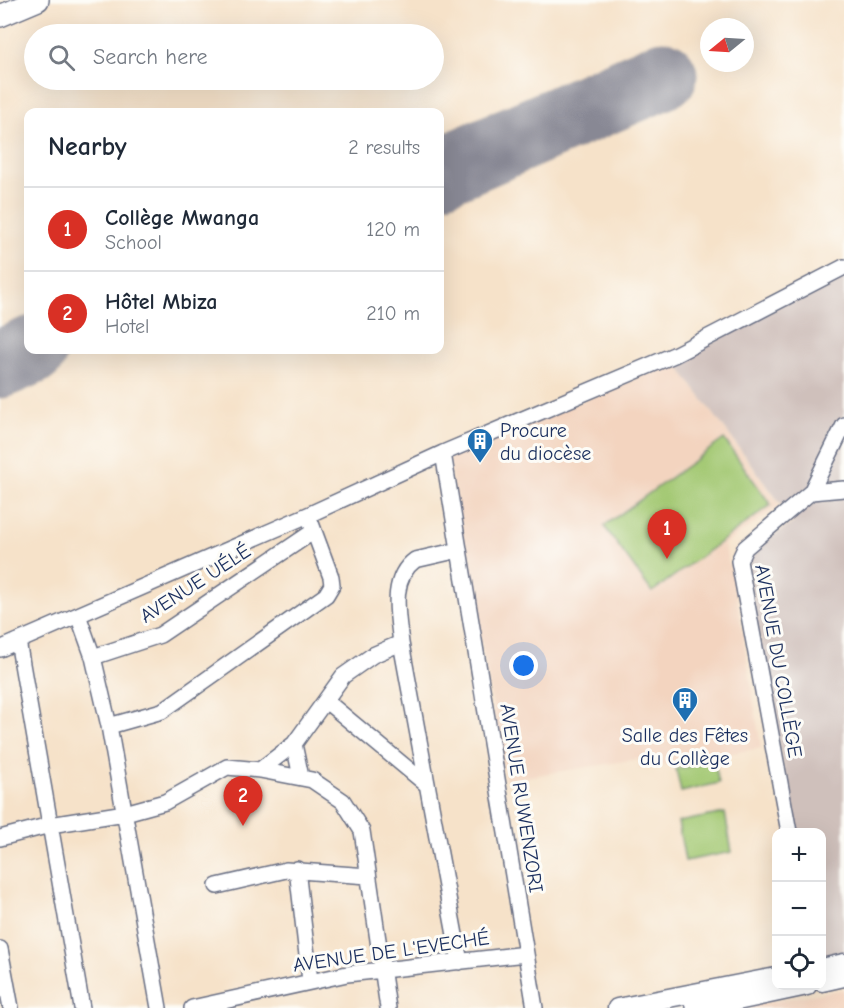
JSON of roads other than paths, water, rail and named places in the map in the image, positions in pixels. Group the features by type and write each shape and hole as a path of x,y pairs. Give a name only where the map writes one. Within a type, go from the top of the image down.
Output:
{"highway":[{"path":"0,16 29,2"}],"main road":[{"path":"826,967 844,963"},
{"path":"826,981 844,977"},
{"path":"617,1008 692,1002 772,978"},
{"path":"704,1008 788,990"}],"street":[{"path":"0,649 308,515 443,453 674,355 844,267"},
{"path":"811,492 844,425"},
{"name":"AVENUE RUWENZORI","path":"443,453 535,1008"},
{"path":"811,492 844,489"},
{"name":"AVENUE DU COLLÈGE","path":"788,828 739,561 745,548 811,492"},
{"path":"109,726 162,711 326,595 332,585 332,577 308,515"},
{"name":"AVENUE UÉLÉ","path":"93,657 160,635 314,531"},
{"path":"459,550 415,560 404,571 396,598 401,643 460,962"},
{"path":"78,615 93,657 109,726 159,1008"},
{"path":"18,641 82,1008"},
{"path":"260,770 294,744 343,676 373,655 401,643"},
{"path":"326,701 426,784"},
{"path":"294,744 301,777"},
{"path":"0,838 50,825 125,813 165,802 219,770 236,766 301,777 327,789 343,801 362,831 388,1008"},
{"path":"217,886 297,869 368,876"},
{"path":"297,869 310,981"},
{"path":"0,950 11,1008"},
{"name":"AVENUE DE L'EVECHÉ","path":"192,1008 310,981 526,954"}],"place":[{"name":"Procure du diocèse","path":"480,464"},
{"name":"Collège Mwanga","path":"667,559"},
{"name":"Salle des Fêtes du Collège","path":"685,723"},
{"name":"Hôtel Mbiza","path":"243,826"}]}
